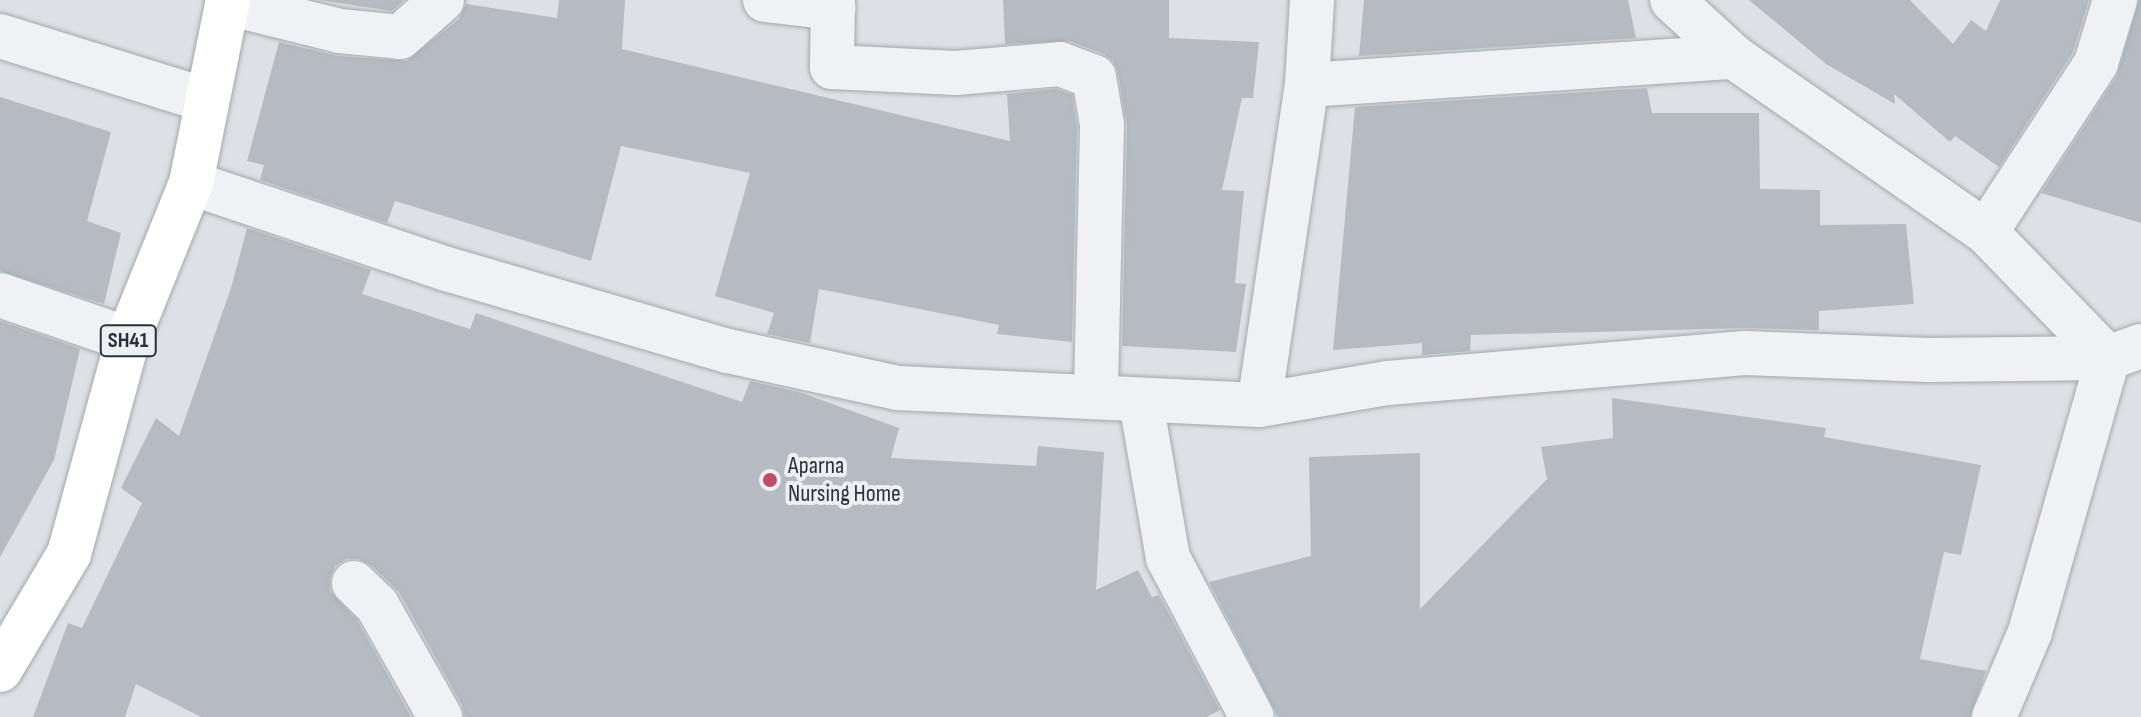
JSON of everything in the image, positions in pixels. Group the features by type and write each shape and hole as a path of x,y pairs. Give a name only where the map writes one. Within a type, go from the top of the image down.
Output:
{"main road":[{"name":"SH41","path":"0,670 69,554 128,339 191,183 228,1"}],"street":[{"path":"228,1 340,31 400,37 442,0"},
{"path":"765,0 834,4 832,67 956,73 1060,64 1094,77 1102,125 1096,395"},
{"path":"1259,405 1307,85 1312,0"},
{"path":"1672,0 1734,57 1986,232 2125,352"},
{"path":"1986,232 2096,63 2115,0"},
{"path":"0,36 206,100"},
{"path":"1307,85 1734,57"},
{"path":"191,183 447,269 728,351 898,388 1096,395 1141,402 1259,405 1388,383 1745,353 1928,360 2125,352"},
{"path":"0,295 128,339"},
{"path":"1994,717 2030,632 2125,352"},
{"path":"1141,402 1168,558 1252,717"},
{"path":"354,583 377,605 440,717"}],"building":[{"path":"319,0 404,0 392,11"},
{"path":"559,0 625,0 622,49 1010,141 1007,94 1056,89 1072,95 1077,127 1072,342 997,334 999,325 819,289 810,343 767,334 774,313 715,296 750,173 621,146 591,261 395,201 387,223 260,180 264,165 247,161 279,42 338,56 407,61 459,19 466,4 557,18"},
{"path":"1003,0 1169,0 1169,38 1259,42 1253,98 1242,98 1222,190 1244,191 1235,283 1246,284 1236,352 1122,346 1127,126 1118,72 1113,61 1104,54 1069,41 1005,44"},
{"path":"1364,0 1628,0 1636,38 1359,56"},
{"path":"1749,0 1910,0 1953,44 1971,20 1986,31 2000,0 2089,0 2073,52 1999,167 1955,136 1950,142 1894,94 1895,104 1826,64"},
{"path":"2139,0 2141,223 2041,193 2117,76"},
{"path":"1647,88 1652,113 1759,113 1760,189 1820,190 1820,225 1906,224 1914,304 1819,311 1819,330 1746,328 1471,335 1470,351 1422,355 1422,343 1333,350 1355,107"},
{"path":"0,97 111,132 87,221 121,233 104,304 0,271"},
{"path":"247,228 371,270 362,294 470,329 476,313 742,402 750,381 802,393 899,428 891,458 1036,466 1038,446 1104,452 1096,590 1138,570 1152,597 1159,595 1220,710 1207,717 465,717 462,705 399,592 371,565 359,559 346,559 335,566 330,578 330,591 357,620 411,717 201,717 136,684 125,717 33,717 68,623 82,628 142,503 121,488 156,418 179,436 231,288"},
{"path":"0,321 80,349 54,460 0,557"},
{"path":"1612,398 1826,428 1824,437 1981,465 1961,555 1944,552 1920,659 1986,671 1970,717 1278,717 1209,582 1311,556 1309,457 1420,453 1420,609 1547,479 1541,447 1613,438"}],"place":[{"name":"Aparna Nursing Home","path":"770,480"}]}
